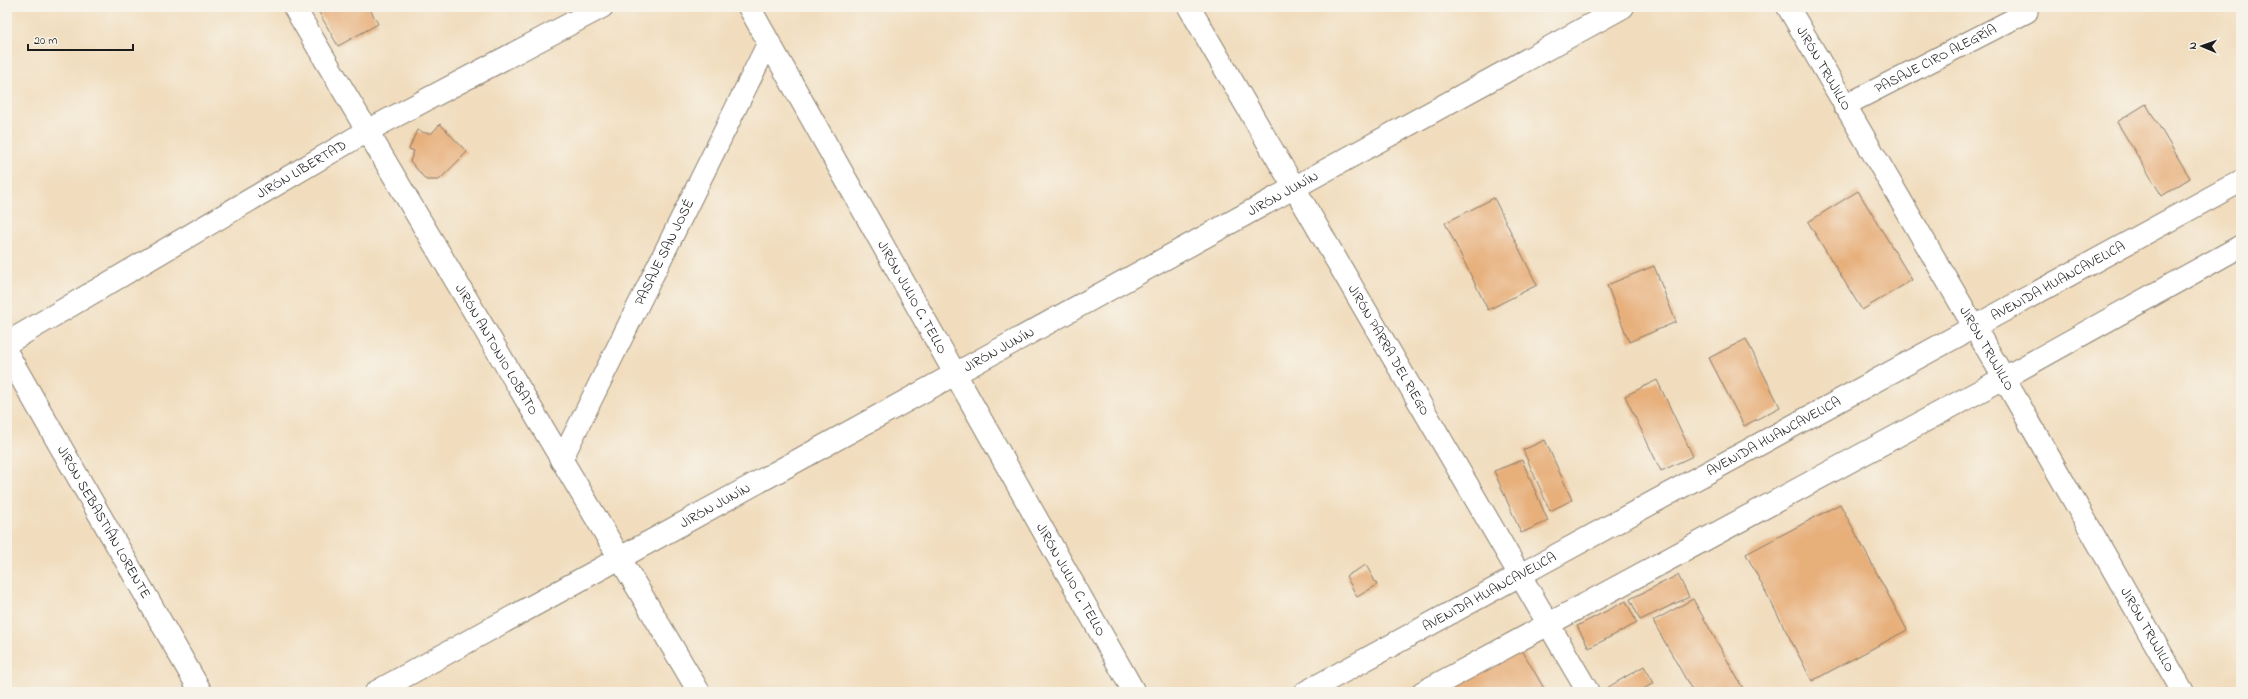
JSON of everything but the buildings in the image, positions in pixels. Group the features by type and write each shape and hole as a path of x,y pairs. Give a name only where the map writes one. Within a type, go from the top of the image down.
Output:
{"main road":[{"name":"JIRÓN ANTONIO LOBATO","path":"294,7 561,461 699,692"},
{"name":"JIRÓN LIBERTAD","path":"7,343 367,131 602,7"},
{"name":"JIRÓN JULIO C. TELLO","path":"749,7 1134,692"},
{"name":"JIRÓN PARRA DEL RIEGO","path":"1189,7 1588,692"},
{"name":"JIRÓN JUNÍN","path":"376,692 1623,7"},
{"name":"JIRÓN TRUJILLO","path":"1788,7 1844,106 2004,378 2183,692"},
{"name":"AVENIDA HUANCAVELICA","path":"1306,692 2241,181"},
{"path":"1423,692 2004,378 2241,246"},
{"name":"JIRÓN SEBASTIÁN LORENTE","path":"7,353 202,692"}],"lane":[{"name":"PASAJE CIRO ALEGRÍA","path":"1844,106 2027,12"},
{"name":"PASAJE SAN JOSÉ","path":"561,461 768,43"}]}
